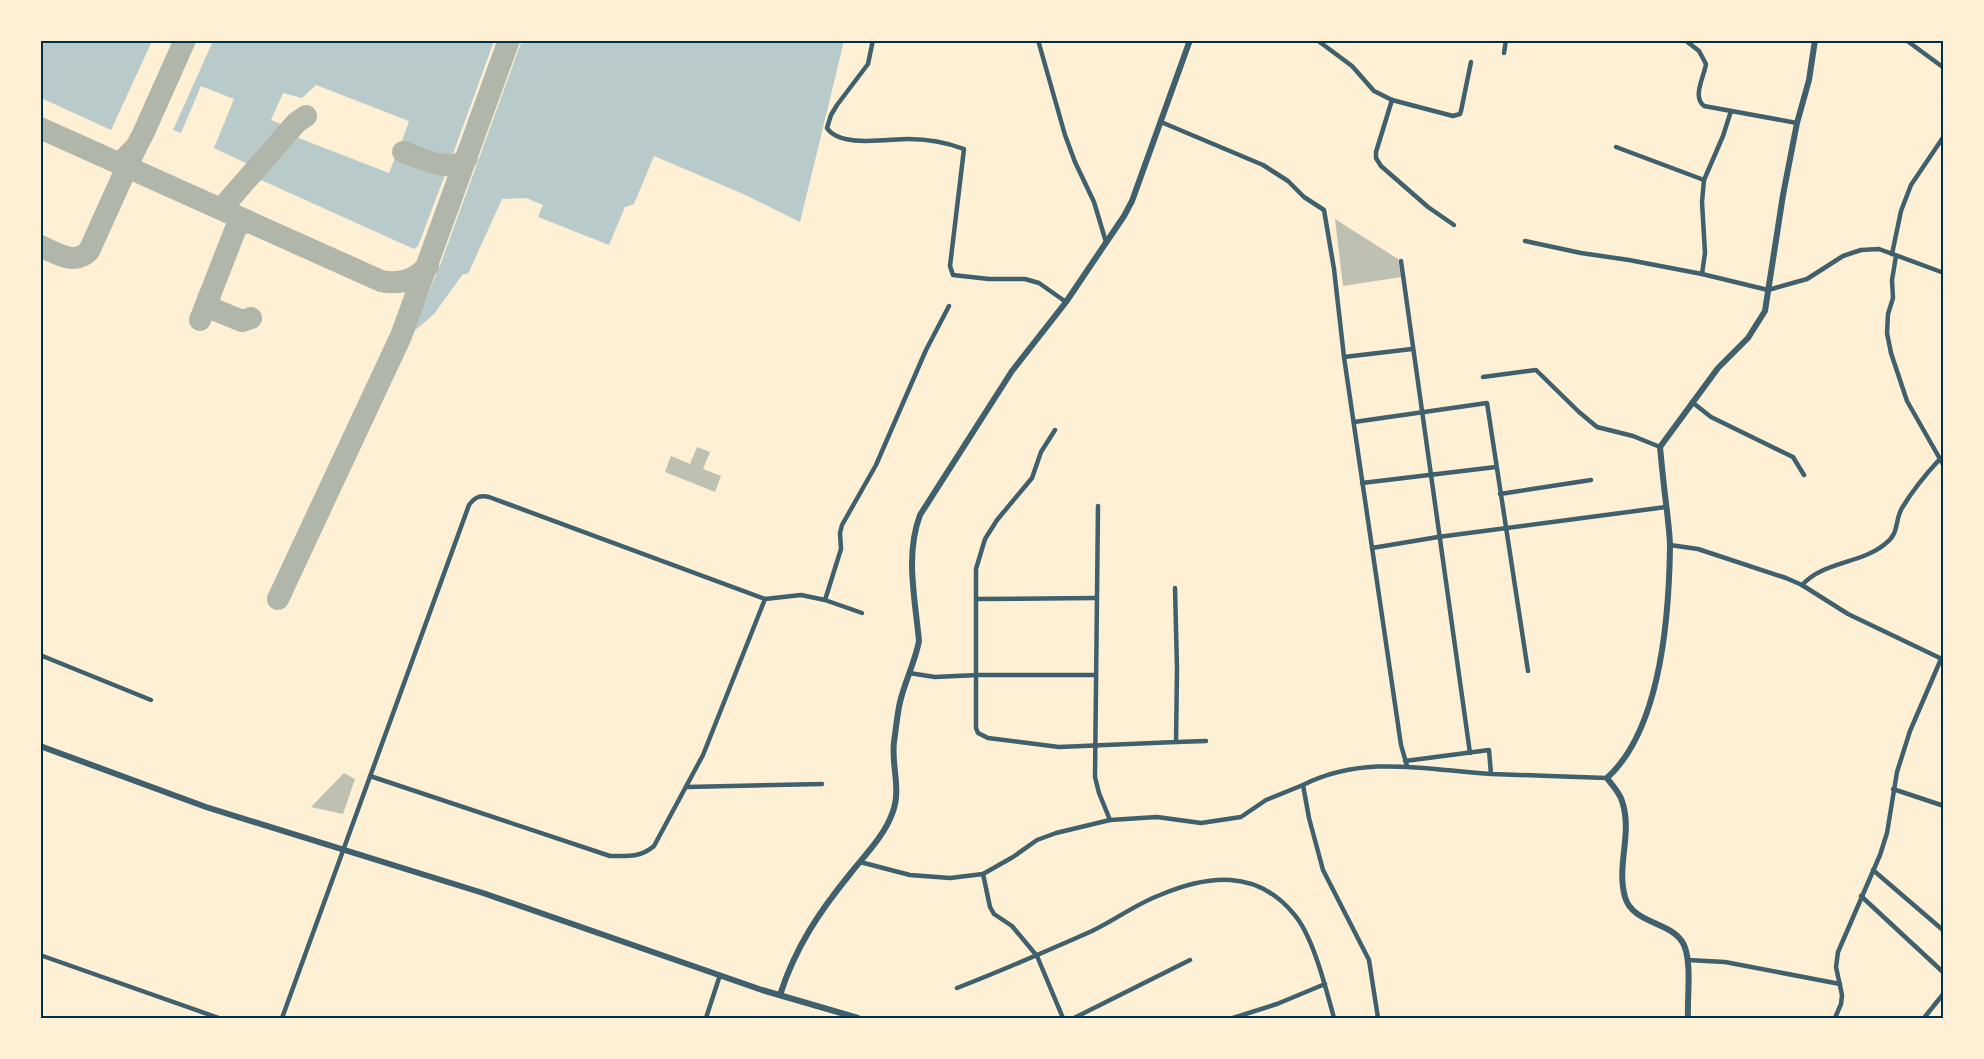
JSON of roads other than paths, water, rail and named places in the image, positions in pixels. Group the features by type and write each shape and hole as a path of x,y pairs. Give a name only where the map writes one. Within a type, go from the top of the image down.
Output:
{"street":[{"path":"873,40 868,64 831,115 827,128 830,133 863,141 910,139 947,144 964,149 950,266 953,275 989,279 1024,279 1039,283 1066,302"},
{"path":"1038,40 1065,135 1094,202 1106,242"},
{"path":"780,995 789,968 802,941 887,825 896,803 894,746 900,702 918,640 911,560 912,541 920,515 1012,371 1066,302 1132,201 1190,40"},
{"path":"1317,40 1352,66 1374,91 1392,100 1453,116 1460,114 1471,62"},
{"path":"1504,53 1506,40"},
{"path":"1685,40 1699,51 1706,64 1698,97 1704,106 1797,123"},
{"path":"1406,763 1491,774 1607,778 1625,759 1636,740 1657,681 1664,632 1670,545 1660,447 1718,368 1757,326 1765,311 1797,123 1809,80 1815,40"},
{"path":"1906,40 1944,69"},
{"path":"1392,100 1376,158 1381,166 1428,207 1454,225"},
{"path":"1702,274 1705,252 1702,202 1704,180 1731,111"},
{"path":"1161,122 1263,165 1288,181 1304,197 1324,210 1362,483 1406,763"},
{"path":"1944,136 1911,185 1901,211 1894,255 1893,298 1888,314 1887,333 1891,353 1907,401 1944,466"},
{"path":"1616,147 1704,180"},
{"path":"1525,240 1581,253 1702,274 1768,290 1807,279 1843,256 1861,250 1879,249 1944,273"},
{"path":"1401,261 1470,753"},
{"path":"825,600 841,549 842,525 876,465 926,350 949,306"},
{"path":"1344,357 1412,349"},
{"path":"1483,377 1536,370 1578,412 1597,427 1633,436 1660,447"},
{"path":"1692,402 1711,417 1793,457 1804,475"},
{"path":"1353,422 1487,403 1527,670"},
{"path":"1055,430 1041,452 1032,478 997,520 979,553 976,569 978,675 976,728 982,736 1059,747 1206,741"},
{"path":"1802,585 1838,563 1873,552 1893,537 1898,527 1901,511 1920,482 1939,460"},
{"path":"1362,483 1496,467"},
{"path":"1500,494 1591,480"},
{"path":"282,1018 473,499 479,496 489,496 765,600 791,595 825,600 862,613"},
{"path":"1098,506 1095,777 1110,820"},
{"path":"1372,548 1666,507"},
{"path":"1670,545 1698,549 1786,578 1802,585 1848,614 1942,659 1910,731 1897,772 1887,832 1880,855 1838,952 1836,966 1842,1004 1835,1018"},
{"path":"1175,588 1176,742"},
{"path":"976,599 1096,598"},
{"path":"370,776 610,856 645,854 654,846 707,746 765,600"},
{"path":"40,655 151,700"},
{"path":"909,673 935,677 1095,675"},
{"path":"40,746 206,807 542,913 780,995 858,1018"},
{"path":"860,862 910,875 950,878 983,874 1014,857 1037,840 1056,833 1110,820 1157,817 1201,823 1240,817 1266,800 1340,771 1490,750 1491,774"},
{"path":"1607,778 1622,799 1628,825 1623,885 1626,900 1635,912 1653,924 1674,933 1683,944 1688,960 1688,1018"},
{"path":"687,786 822,784"},
{"path":"1304,785 1309,818 1323,870 1369,960 1378,1018"},
{"path":"1893,789 1944,806"},
{"path":"1873,870 1944,931"},
{"path":"983,874 990,907 994,914 1012,926 1037,956 1063,1018"},
{"path":"957,988 1037,956 1159,895 1189,884 1236,879 1258,885 1277,897 1294,914 1309,940 1325,984 1334,1018"},
{"path":"1861,896 1944,973"},
{"path":"40,955 219,1018"},
{"path":"1074,1018 1190,960"},
{"path":"1688,960 1725,962 1839,984"},
{"path":"706,1018 720,975"},
{"path":"1233,1018 1325,984"},
{"path":"1924,1018 1944,993"},
{"path":"1254,1011 1257,1018"}]}
